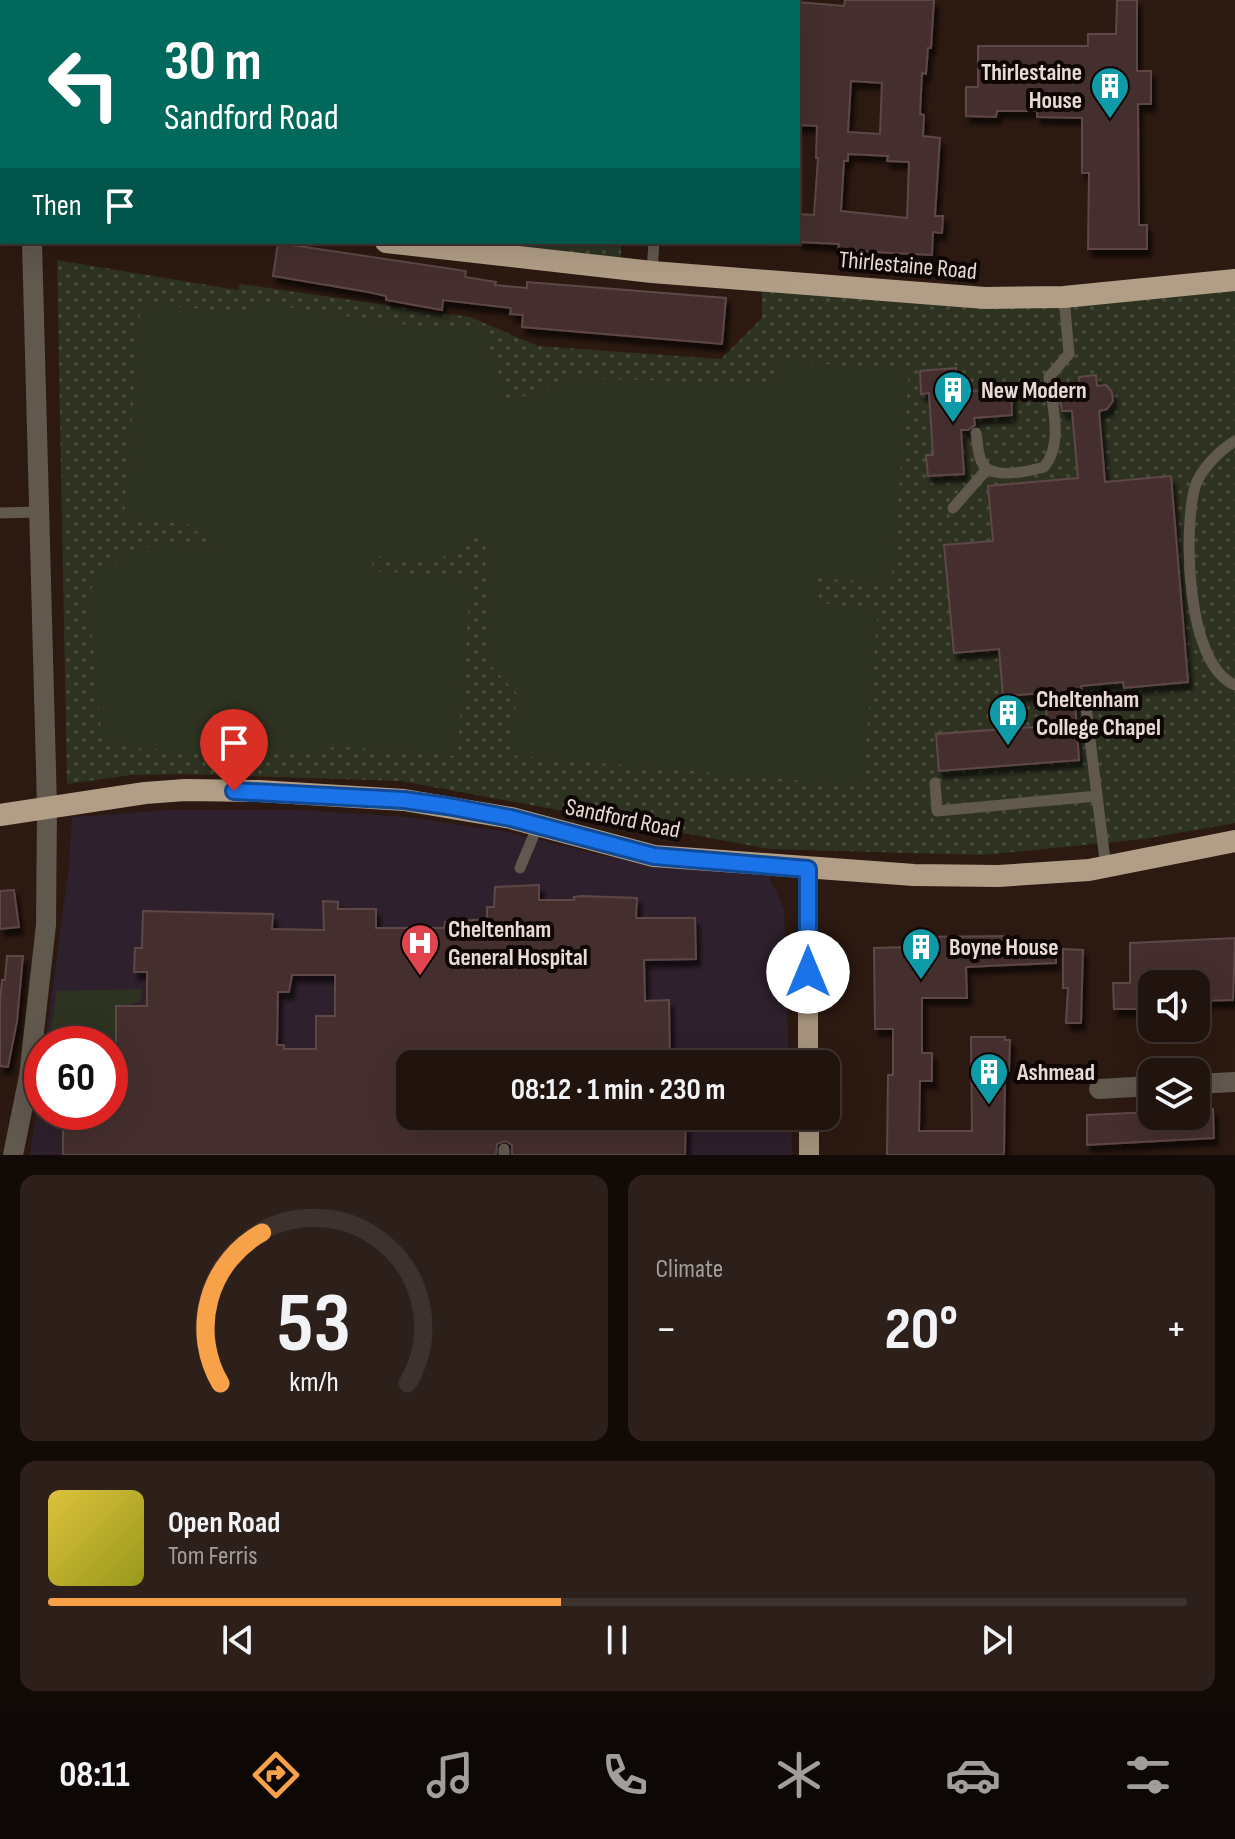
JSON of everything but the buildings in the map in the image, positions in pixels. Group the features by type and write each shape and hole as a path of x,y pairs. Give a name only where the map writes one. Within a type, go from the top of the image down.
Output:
{"highway":[{"name":"Thirlestaine Road","path":"404,244 652,272 985,298 1064,297 1235,280"},
{"name":"Sandford Road","path":"0,815 145,793 259,791 404,800 538,825 654,856 914,875 998,876 1106,868 1235,841"}],"main road":[{"path":"808,869 808,1050"},
{"path":"809,1130 809,1155"}],"street":[{"path":"13,1155 29,1076 46,925 47,807 32,244"},
{"path":"1210,1083 1235,1082"},
{"path":"1099,1089 1138,1087"}],"lane":[{"path":"652,272 654,244"},
{"path":"976,433 982,463 997,473 1044,467 1052,458 1056,445 1049,377 1069,354 1064,297"},
{"path":"1235,441 1224,447 1195,485 1190,524 1190,568 1191,594 1201,641 1216,669 1235,685"},
{"path":"953,508 987,469"},
{"path":"0,513 39,512"},
{"path":"1086,707 1106,868"},
{"path":"935,783 937,811 1097,796"},
{"path":"520,868 538,825"}],"shaded area":[{"name":"Cheltenham General Hospital","path":"168,810 299,810 408,817 507,832 604,856 769,876 784,909 789,1050 396,1050 396,1130 791,1130 792,1155 30,1155 33,1130 128,1130 128,1026 47,1026 69,866 72,817"}],"green space":[{"path":"403,244 621,244 621,269"},
{"path":"57,260 238,290 240,284 470,317 538,346 721,359 762,318 762,280 985,298 1235,280 1235,823 1144,839 983,855 769,849 401,781 185,774 132,775 67,784"},
{"path":"253,302 398,324 489,331 487,350 494,357 507,403 570,378 774,384 777,360 909,371 891,583 818,578 819,603 878,609 862,786 511,755 517,693 491,666 485,533 472,540 472,546 463,545 438,560 368,556 376,571 471,578 457,756 334,746 321,754 128,748 102,738 88,594 106,567 120,561 121,551 138,552 156,543 216,546 187,524 124,519 141,304 243,312"},
{"path":"141,989 141,1001 123,1007 123,1026 51,1026 57,991"}],"place":[{"name":"Thirlestaine House","path":"1110,120"},
{"name":"New Modern","path":"953,424"},
{"name":"Cheltenham College Chapel","path":"1008,747"},
{"name":"Cheltenham General Hospital","path":"420,977"},
{"name":"Boyne House","path":"921,981"},
{"name":"Ashmead","path":"989,1106"}],"route":[{"path":"234,791 404,800 511,818 654,856 808,869 808,972"}]}
